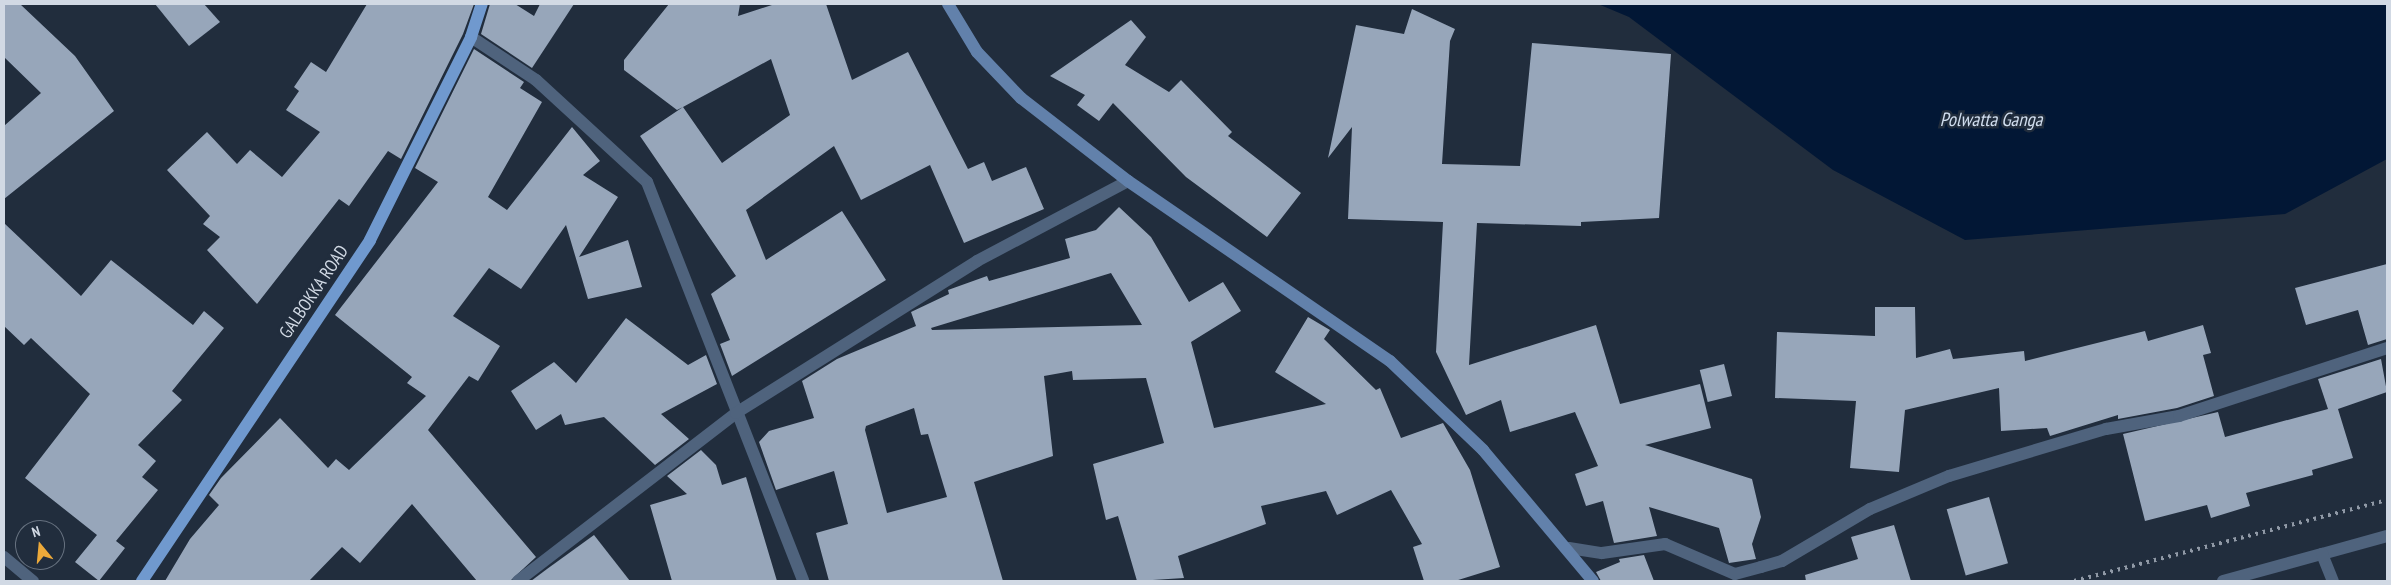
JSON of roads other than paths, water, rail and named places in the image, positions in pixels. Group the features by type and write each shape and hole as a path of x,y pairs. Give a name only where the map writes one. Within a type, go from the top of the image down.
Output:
{"main road":[{"name":"GALBOKKA ROAD","path":"142,581 370,240 470,37 482,4"},
{"path":"948,4 977,52 1021,98 1128,181 1390,361 1483,450 1569,548 1593,581"}],"street":[{"path":"470,37 536,80 647,182 802,581"},
{"path":"518,581 736,413 977,261 1128,181"},
{"path":"1569,548 1602,553 1665,544 1735,574 1782,561 1870,509 1949,476 2106,429 2180,416 2387,348"},
{"path":"2223,581 2387,536"},
{"path":"2322,554 2333,581"},
{"path":"4,557 33,581"}],"water":[{"name":"Polwatta Ganga","path":"1598,4 2387,4 2387,159 2285,214 1965,240 1833,170 1629,17"}],"railway":[{"path":"2074,581 2387,500"}]}
